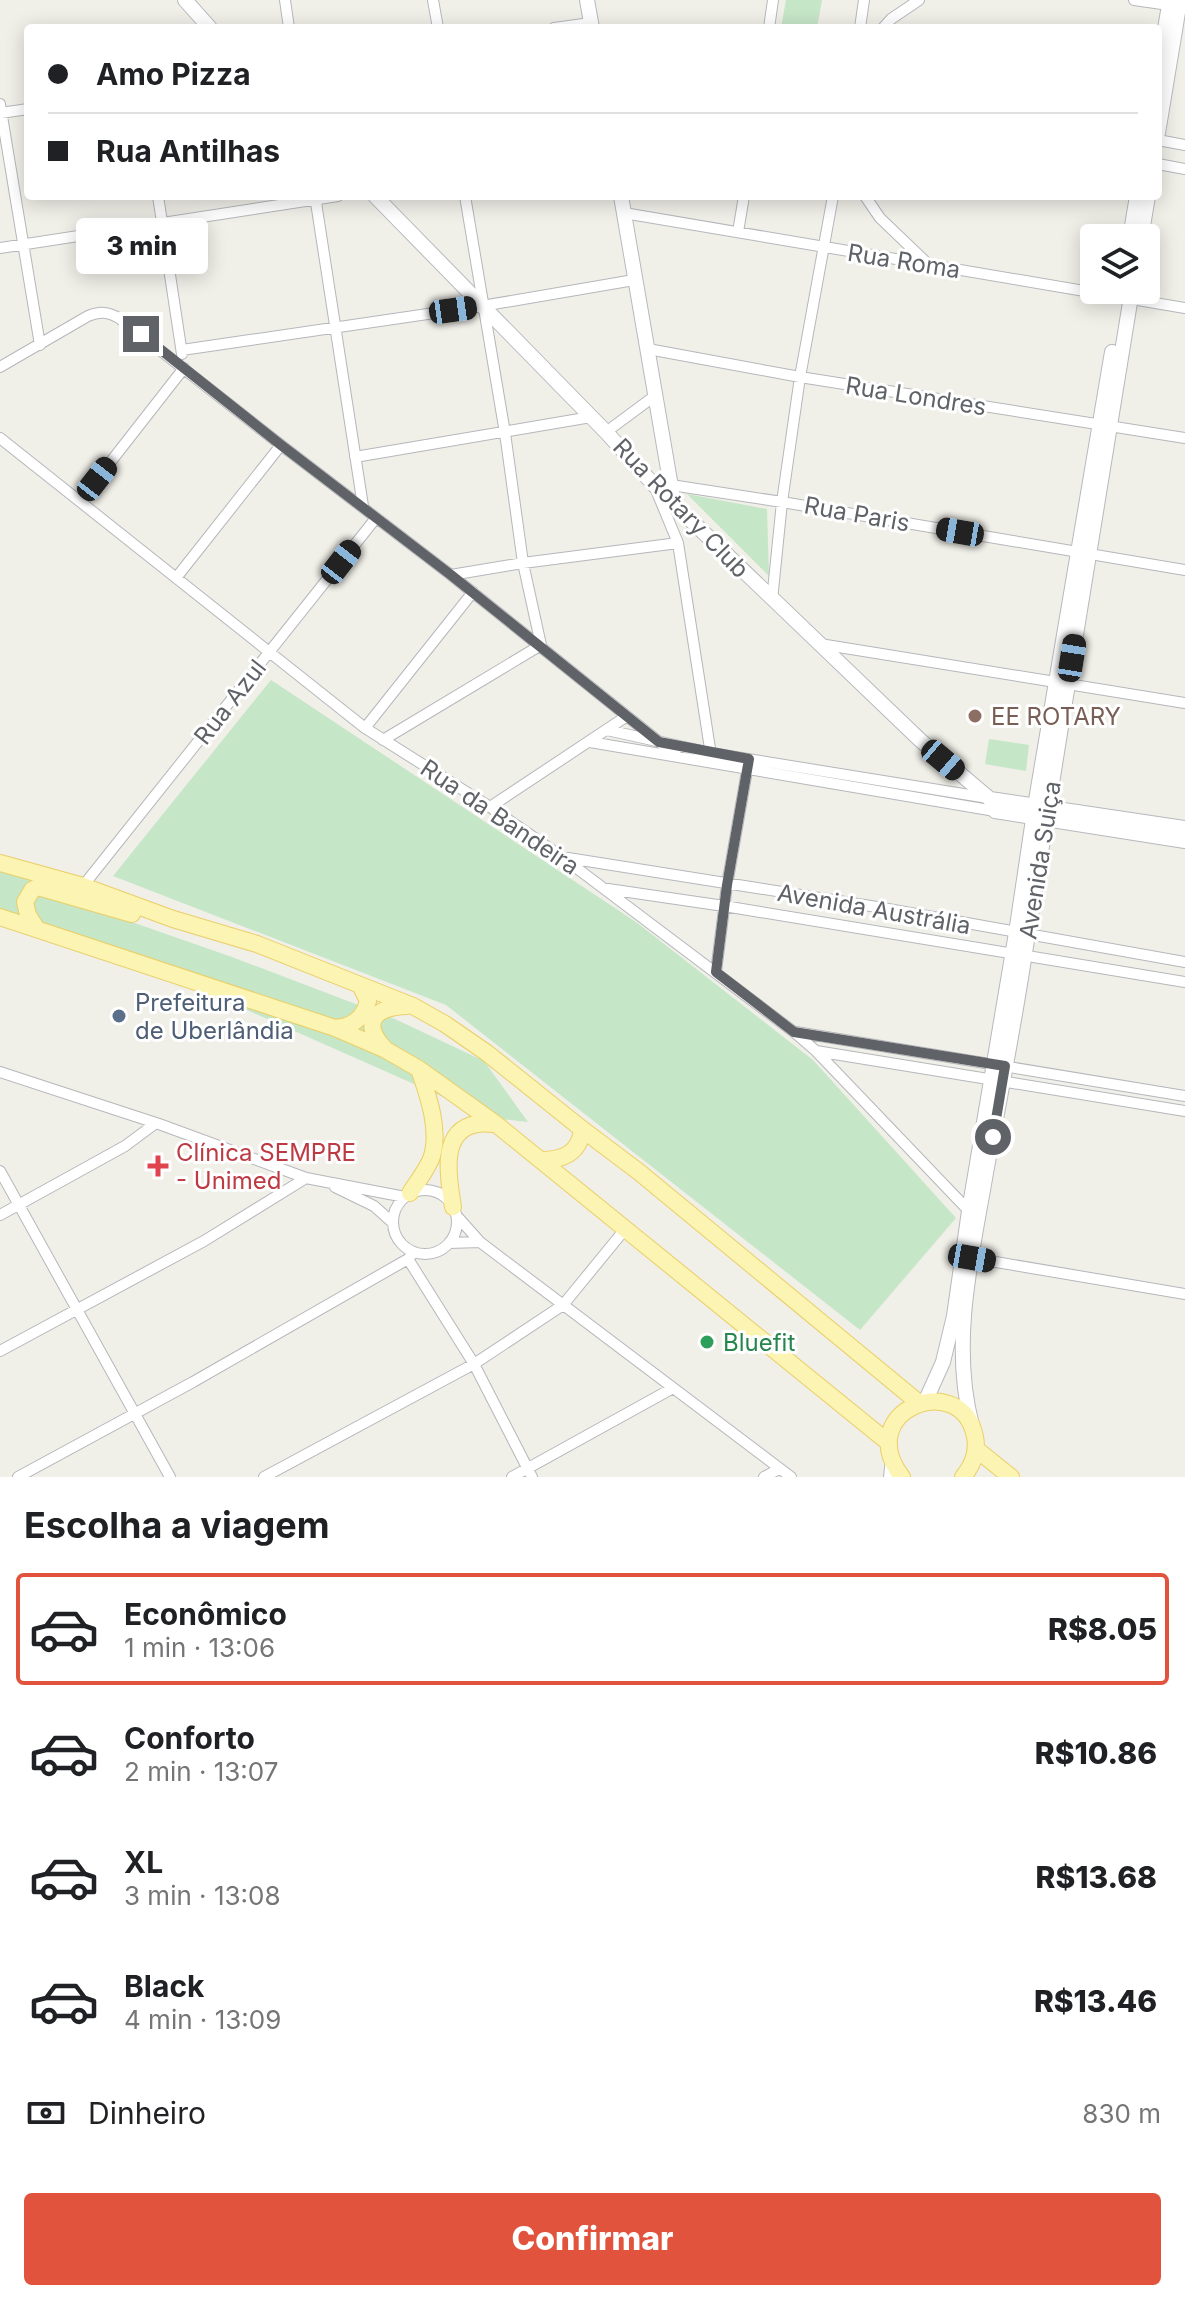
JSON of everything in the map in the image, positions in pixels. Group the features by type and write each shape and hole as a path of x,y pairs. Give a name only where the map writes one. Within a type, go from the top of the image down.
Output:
{"main road":[{"path":"185,0 206,24"},
{"path":"587,0 592,24"},
{"path":"1162,54 1176,4"},
{"path":"1162,104 1176,4"},
{"name":"Rua Rotary Club","path":"379,200 654,485 818,644 992,805"},
{"path":"622,200 675,505"},
{"path":"1132,224 1136,200"},
{"path":"1143,224 1147,200"},
{"name":"Avenida Suiça","path":"922,1402 943,1362 967,1257 1124,304"},
{"path":"992,805 1185,841"},
{"path":"1041,813 1185,828"},
{"path":"0,861 257,944 413,1006 445,1024 487,1053 639,1172 922,1402"},
{"path":"36,928 25,902 32,890 38,887 142,917 173,919"},
{"path":"0,917 335,1028 386,1050 419,1069 496,1124 626,1228 890,1451 902,1477"},
{"path":"335,1028 355,1022 366,1010 366,992 360,985"},
{"path":"386,1050 375,1038 372,1027 374,1019 385,1008 413,1006"},
{"path":"408,1195 427,1167 433,1147 432,1119 419,1069"},
{"path":"454,1211 448,1160 456,1137 465,1128 477,1124 496,1124"},
{"path":"542,1160 567,1156 581,1140 582,1129"},
{"name":"Avenida Suiça","path":"967,1257 962,1345 967,1405 973,1429"},
{"path":"890,1451 891,1430 907,1409 922,1402 949,1404 959,1410 973,1429 976,1449 969,1470 963,1477"},
{"path":"976,1449 1011,1477"}],"street":[{"path":"285,0 288,24"},
{"path":"433,0 437,24"},
{"path":"770,24 773,0"},
{"path":"861,24 864,0"},
{"path":"887,24 919,0"},
{"path":"1134,0 1176,4"},
{"path":"24,109 1,109 40,345"},
{"path":"1162,141 1185,145"},
{"path":"1162,165 1185,169"},
{"path":"80,501 184,368 159,200"},
{"path":"0,248 303,200"},
{"path":"315,200 363,506"},
{"path":"466,200 505,433 523,563 541,645"},
{"path":"738,232 743,200"},
{"path":"772,600 800,377 832,200"},
{"path":"868,200 880,218 928,265"},
{"name":"Rua Roma","path":"624,213 823,248 1080,287"},
{"path":"182,350 482,306 634,280"},
{"name":"Rua Roma","path":"1160,302 1185,308"},
{"path":"0,367 88,316 99,312 119,318 541,645 678,757"},
{"name":"Rua Londres","path":"648,349 800,377 1185,438"},
{"path":"606,432 656,395"},
{"path":"355,457 591,417"},
{"name":"Rua da Bandeira","path":"0,438 365,728 562,857 794,1032 816,1051 973,1216"},
{"path":"176,578 281,445"},
{"path":"654,485 678,543"},
{"name":"Rua Paris","path":"671,485 1185,570"},
{"path":"675,505 711,758"},
{"name":"Rua Azul","path":"83,886 376,518"},
{"path":"451,575 678,543"},
{"path":"365,728 473,592"},
{"path":"818,644 1185,703"},
{"path":"383,740 541,645"},
{"path":"490,807 627,716"},
{"path":"607,730 711,758"},
{"path":"590,742 678,757 711,758 992,805"},
{"path":"716,972 727,885 749,764"},
{"name":"Avenida Austrália","path":"562,857 877,907 1185,962"},
{"name":"Avenida Austrália","path":"606,889 1185,982"},
{"path":"794,1032 998,1073 1077,1093 1185,1111"},
{"path":"816,1051 998,1073 1078,1078 1185,1096"},
{"path":"0,1072 156,1123 306,1178 408,1195"},
{"path":"1077,1093 1078,1078"},
{"path":"0,1215 125,1146 156,1123"},
{"path":"0,1171 170,1477"},
{"path":"0,1351 204,1241 306,1178"},
{"path":"322,1181 359,1197 393,1223 399,1241 411,1256 474,1364 529,1473"},
{"path":"393,1223 397,1205 408,1195 420,1190 439,1193 480,1242 791,1477"},
{"path":"18,1477 135,1414 411,1256 433,1253 449,1243 454,1234 454,1211"},
{"path":"264,1477 474,1364 563,1305 626,1228"},
{"path":"449,1243 480,1242"},
{"path":"967,1257 1185,1294"},
{"path":"512,1477 529,1473 673,1388"},
{"path":"889,1477 890,1451"},
{"path":"764,1477 779,1469"}],"green space":[{"path":"786,0 822,0 818,24 782,24"},
{"path":"687,494 767,509 769,576"},
{"path":"271,680 636,922 813,1060 956,1218 860,1330 446,1005 113,876"},
{"name":"EE ROTARY","path":"989,739 1029,745 1026,771 985,764"},
{"path":"0,870 42,884 40,890 232,957 395,1019 484,1061 528,1122 491,1118 222,999 0,926"}],"place":[{"name":"EE ROTARY","path":"975,716"},
{"name":"Prefeitura de Uberlândia","path":"119,1016"},
{"name":"Clínica SEMPRE - Unimed","path":"158,1166"},
{"name":"Bluefit","path":"707,1342"}],"route":[{"path":"141,334 541,645 659,742 749,759 727,885 716,972 794,1032 1005,1066 993,1137"}]}
